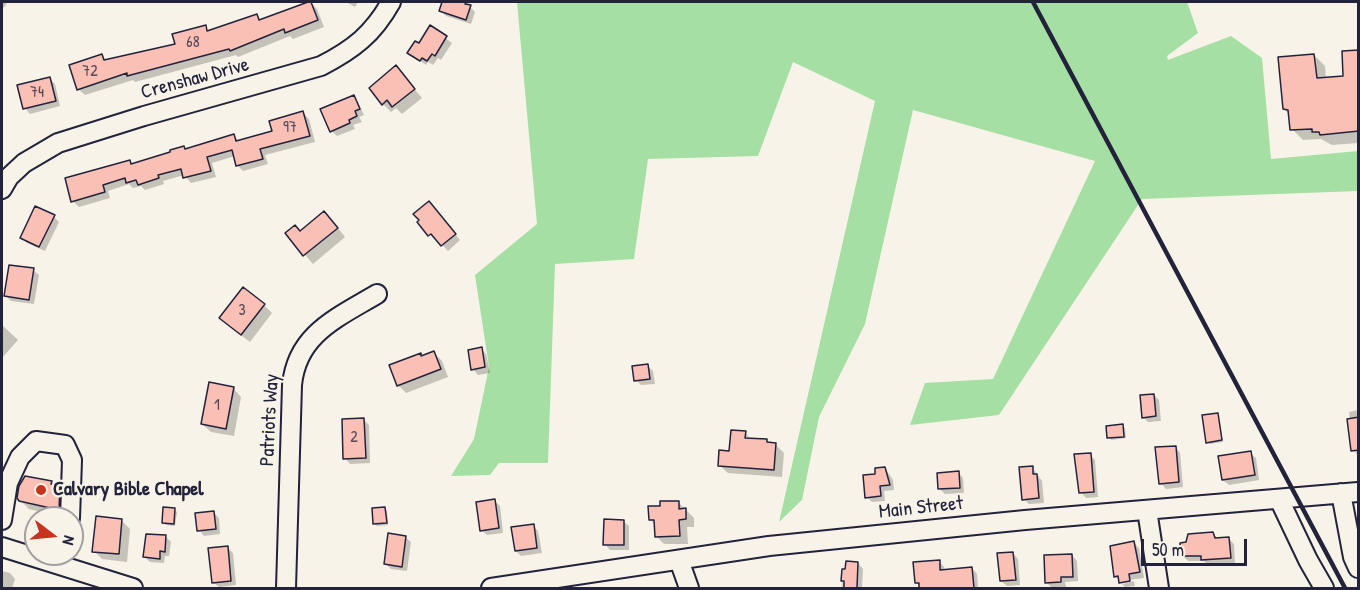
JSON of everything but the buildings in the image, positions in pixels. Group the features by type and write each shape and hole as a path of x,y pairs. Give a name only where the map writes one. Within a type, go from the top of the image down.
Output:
{"street":[{"name":"Crenshaw Drive","path":"2,189 9,177 24,163 58,142 321,66 344,54 363,40 379,22 390,2"},
{"name":"Patriots Way","path":"286,588 292,385 295,364 318,332 377,294"},
{"path":"2,519 9,483 20,457 36,441 65,445 72,460 70,506"},
{"name":"Main Street","path":"491,588 610,580 679,560 769,546 1025,520 1279,500 1350,492"},
{"path":"1350,492 1353,557 1359,568"},
{"path":"1279,500 1324,588"},
{"path":"1147,510 1159,588"},
{"path":"2,547 24,552"},
{"path":"679,560 689,588"},
{"path":"76,566 133,588"}],"green space":[{"path":"517,2 1187,2 1198,33 1167,56 1168,60 1231,36 1262,58 1271,159 1358,151 1358,191 1142,199 999,415 910,425 925,383 993,379 1095,161 913,110 865,324 819,417 802,500 779,522 875,101 793,62 758,156 648,159 634,259 555,264 548,463 499,463 490,475 451,476 474,439 489,367 475,275 537,224"}],"railway":[{"path":"1033,2 1345,588"}],"place":[{"name":"Calvary Bible Chapel","path":"41,490"}]}
